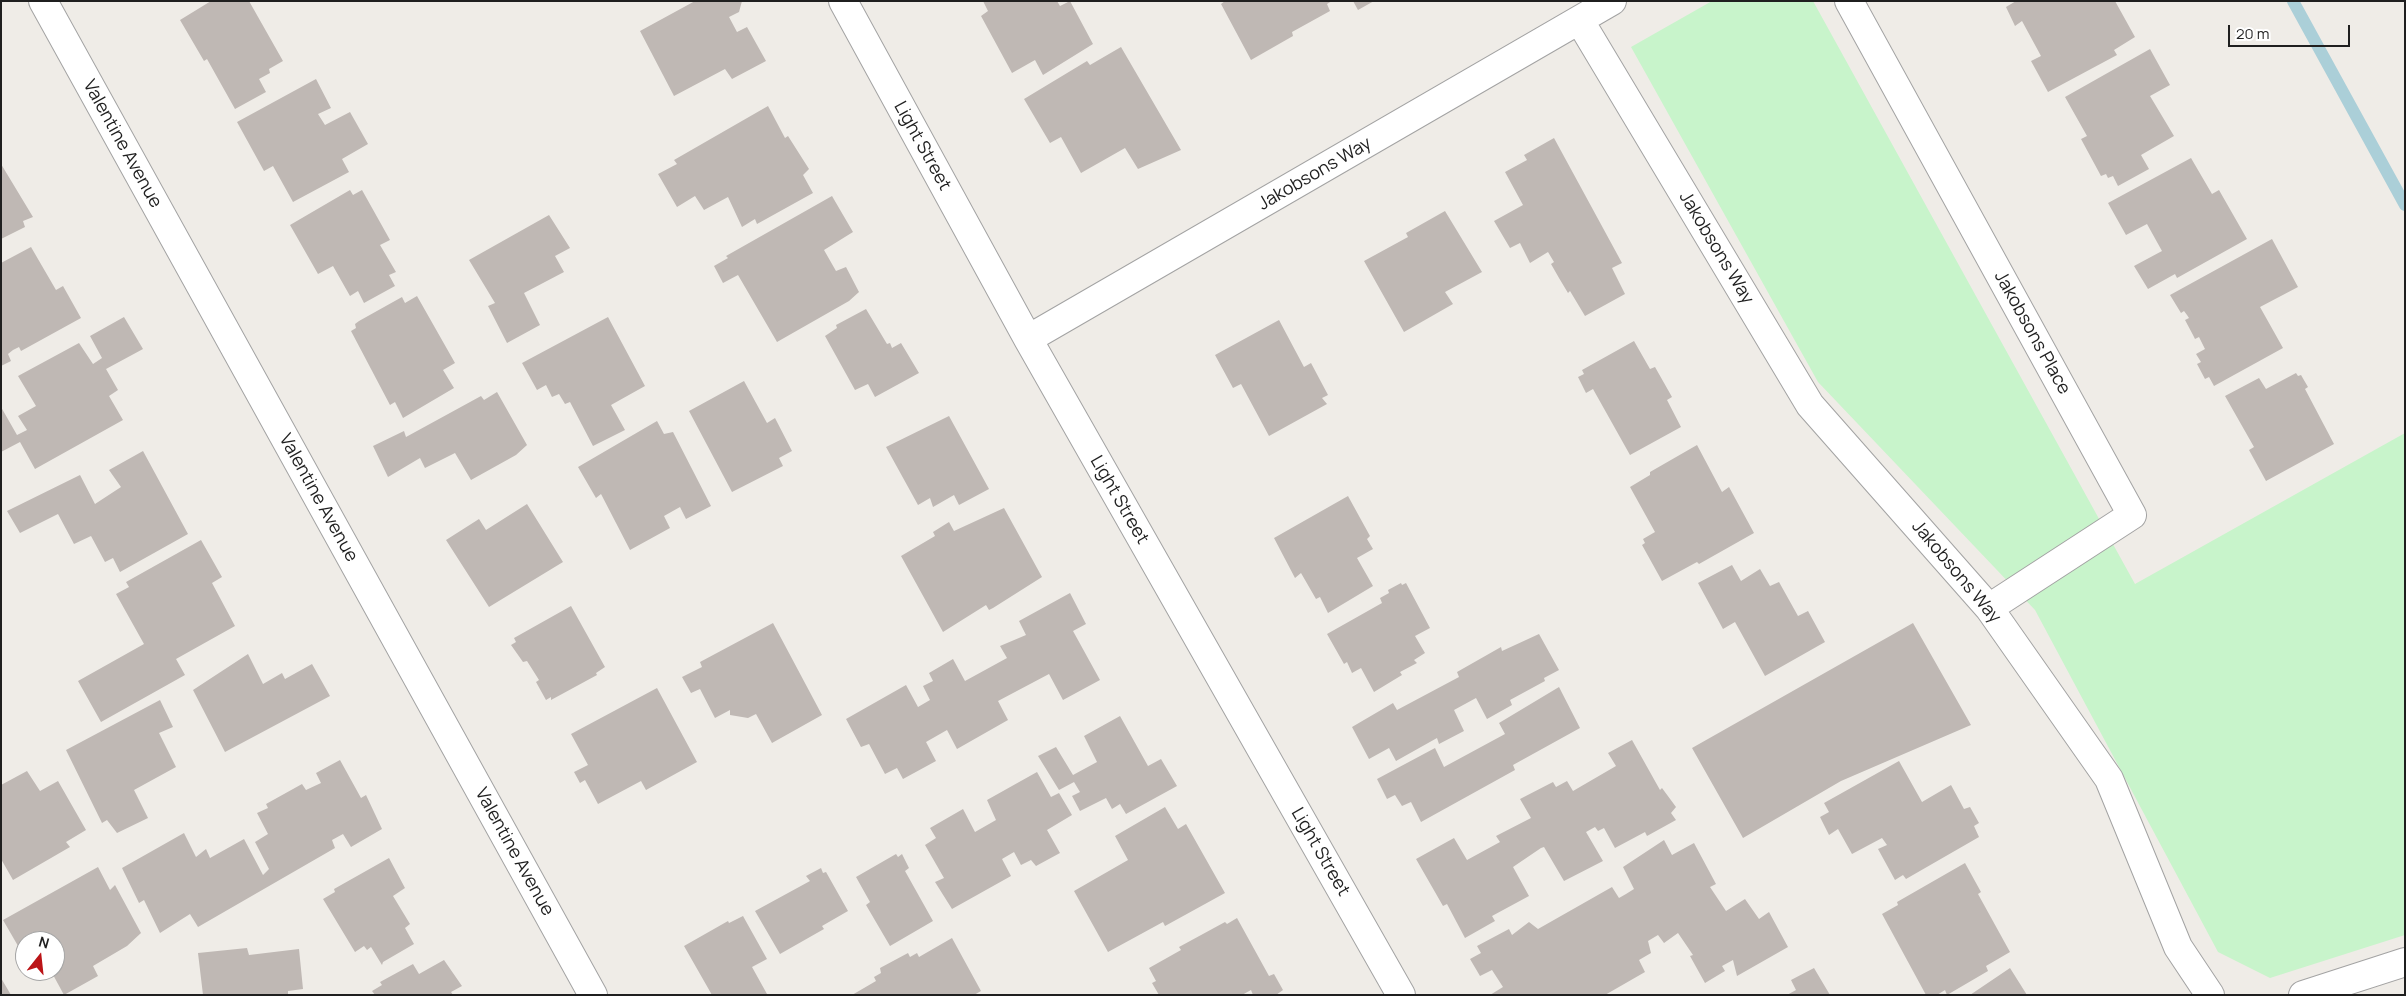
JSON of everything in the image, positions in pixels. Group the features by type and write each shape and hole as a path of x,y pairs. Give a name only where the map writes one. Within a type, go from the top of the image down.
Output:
{"street":[{"name":"Valentine Avenue","path":"43,1 593,995"},
{"name":"Light Street","path":"843,1 1028,339 1401,995"},
{"path":"1580,21 1612,1"},
{"name":"Jakobsons Place","path":"1849,1 2132,515 1989,608"},
{"name":"Jakobsons Way","path":"1028,339 1580,21 1810,404 1989,608 2109,778 2178,946 2210,995"},
{"path":"2302,995 2405,962"}],"green space":[{"path":"1712,1 1813,1 2135,584 2405,433 2405,935 2270,978 2218,952 2035,610 1818,382 1631,47"}],"building":[{"path":"211,1 249,1 283,61 269,69 270,73 259,79 266,92 235,109 207,59 204,61 180,20"},
{"path":"695,1 742,1 739,12 729,17 737,32 747,27 766,61 732,79 725,69 674,96 640,31"},
{"path":"983,1 1057,1 1060,6 1070,1 1093,44 1043,75 1035,60 1012,73 981,16 988,11"},
{"path":"1225,1 1332,1 1327,4 1330,11 1292,32 1293,36 1251,60 1221,4"},
{"path":"1353,1 1374,1 1358,10"},
{"path":"2016,1 2115,1 2135,37 2114,50 2117,55 2048,92 2031,61 2041,56 2022,21 2015,26 2006,7"},
{"path":"1121,47 1181,150 1138,169 1125,148 1081,173 1061,137 1050,143 1024,99 1087,61 1090,65"},
{"path":"2150,49 2170,85 2150,96 2174,136 2141,155 2149,169 2118,186 2113,176 2108,178 2106,174 2101,176 2081,139 2087,136 2065,97"},
{"path":"316,79 331,108 318,114 325,125 350,112 368,144 342,159 349,172 293,202 273,166 264,171 237,122"},
{"path":"768,106 785,138 788,136 809,169 803,175 813,193 757,224 755,219 742,227 728,197 704,210 695,196 677,207 658,174 677,164 674,160"},
{"path":"1554,138 1622,263 1612,268 1625,294 1585,316 1570,291 1568,293 1559,278 1551,264 1554,262 1548,252 1530,263 1520,243 1510,248 1494,221 1523,205 1505,172 1527,160 1524,155"},
{"path":"2191,158 2212,194 2219,190 2247,239 2177,278 2175,274 2148,289 2134,266 2162,251 2147,224 2126,235 2108,203"},
{"path":"1,164 33,217 23,221 25,227 1,239"},
{"path":"350,190 353,195 362,190 390,240 380,245 396,272 389,275 395,286 364,303 358,291 350,296 333,266 318,274 290,225"},
{"path":"832,196 853,232 824,250 836,271 846,267 859,292 849,301 777,342 738,275 723,283 714,266 728,258 726,256"},
{"path":"1445,211 1482,272 1445,292 1453,304 1404,332 1364,261 1408,237 1406,233"},
{"path":"549,215 570,248 555,256 564,272 524,293 540,325 507,343 488,306 495,303 469,260"},
{"path":"2272,239 2298,287 2260,307 2283,348 2214,386 2209,377 2205,379 2197,364 2201,362 2196,354 2205,349 2199,337 2195,339 2185,320 2189,318 2184,311 2181,313 2170,295"},
{"path":"31,247 56,290 63,286 81,318 21,351 19,347 13,350 8,354 11,361 1,366 1,263"},
{"path":"417,296 455,363 443,370 454,388 403,418 395,402 390,405 351,331 356,328 355,324 359,321 402,297 405,303"},
{"path":"866,309 887,344 890,343 892,348 901,343 919,373 875,397 868,384 855,390 825,336 837,328 836,325"},
{"path":"124,317 143,349 106,369 118,390 109,396 123,420 35,469 20,442 1,452 1,407 17,435 27,430 18,416 36,406 18,376 79,343 93,364 102,358 90,336"},
{"path":"608,317 645,386 611,405 625,430 593,446 570,402 565,404 559,394 552,397 546,385 537,390 522,363"},
{"path":"1279,320 1304,367 1311,363 1328,395 1322,398 1327,404 1269,436 1241,384 1233,388 1215,355"},
{"path":"1634,341 1650,369 1655,367 1672,397 1667,400 1681,427 1630,455 1593,389 1586,393 1578,377 1584,374 1582,370"},
{"path":"2296,373 2298,376 2301,375 2308,387 2305,389 2334,444 2266,481 2249,450 2254,447 2225,396 2259,378 2266,389"},
{"path":"744,381 767,423 775,418 792,451 779,458 783,466 732,492 689,411"},
{"path":"497,392 527,445 516,455 471,480 455,453 425,468 420,458 388,477 373,446 404,431 406,437 481,396 484,400"},
{"path":"949,416 989,489 959,505 954,495 933,507 930,498 918,505 886,447"},
{"path":"657,421 664,434 673,432 711,506 686,519 680,507 664,516 670,528 630,550 601,494 596,498 578,467"},
{"path":"1697,445 1722,492 1729,487 1754,533 1699,564 1697,562 1662,581 1642,545 1645,543 1643,539 1655,532 1630,487 1650,475 1650,472"},
{"path":"143,451 188,534 120,572 113,558 105,562 91,536 74,544 58,514 20,533 7,511 80,475 95,504 121,487 109,470"},
{"path":"1348,496 1370,536 1367,539 1373,549 1357,558 1373,586 1328,613 1320,597 1316,599 1301,573 1295,578 1274,538"},
{"path":"527,504 563,562 489,607 446,540 479,519 486,530"},
{"path":"1004,508 1042,577 993,608 989,610 986,605 943,632 901,556 935,536 933,532 949,522 954,531"},
{"path":"201,540 222,577 212,583 235,626 176,659 185,675 101,722 78,681 144,644 116,594 129,587 126,582"},
{"path":"1732,565 1741,581 1760,569 1770,586 1779,582 1798,616 1808,611 1825,642 1765,676 1735,622 1723,629 1698,583"},
{"path":"1401,583 1402,585 1406,583 1430,628 1415,636 1425,653 1414,660 1417,663 1400,672 1402,675 1374,692 1361,668 1352,673 1347,662 1344,664 1327,634 1382,603 1380,598 1389,593 1388,590"},
{"path":"1070,593 1086,624 1073,631 1100,680 1063,700 1049,674 998,701 1008,720 957,749 947,730 926,742 936,761 903,779 897,768 885,774 869,744 861,747 846,719 906,685 918,707 930,700 923,686 933,681 929,673 953,659 965,681 1007,658 1000,646 1026,635 1019,621"},
{"path":"571,606 605,667 596,673 597,675 551,700 551,697 546,700 536,682 539,680 527,661 523,662 511,645 516,642 514,638"},
{"path":"773,623 822,715 772,743 756,714 748,718 730,715 730,710 715,718 700,689 691,693 682,677 702,667 700,662"},
{"path":"1913,623 1971,725 1841,781 1743,838 1692,748"},
{"path":"1539,634 1559,670 1544,678 1545,681 1510,700 1512,705 1487,719 1476,698 1454,710 1464,731 1439,744 1437,738 1396,761 1389,748 1369,759 1352,727 1393,703 1397,710 1459,677 1457,672 1501,647 1502,651"},
{"path":"248,654 263,684 282,673 285,679 312,664 330,696 225,752 193,690"},
{"path":"1559,687 1580,728 1513,765 1515,770 1421,822 1411,802 1402,806 1395,795 1387,799 1377,779 1435,748 1444,767 1505,734 1499,723"},
{"path":"657,688 697,762 646,790 641,781 598,804 585,780 580,783 574,772 588,765 571,734"},
{"path":"160,700 173,727 159,733 176,767 134,790 148,818 117,833 107,820 102,823 66,750"},
{"path":"1120,716 1148,766 1161,759 1177,786 1126,814 1120,804 1112,809 1106,798 1080,811 1072,796 1080,792 1074,782 1059,790 1038,756 1056,747 1073,775 1097,762 1084,736"},
{"path":"1632,740 1660,790 1662,788 1676,807 1671,813 1676,820 1647,836 1645,832 1615,848 1604,828 1598,831 1595,827 1586,832 1603,861 1564,881 1544,847 1541,848 1513,867 1529,896 1492,916 1495,921 1465,938 1447,904 1443,906 1416,859 1454,838 1467,860 1500,842 1496,836 1531,818 1520,799 1553,782 1556,787 1567,781 1573,791 1616,766 1608,753"},
{"path":"340,760 361,798 366,795 382,829 351,847 343,834 332,840 335,848 198,927 190,914 160,933 144,900 139,903 122,868 184,833 196,857 206,849 210,858 244,839 263,875 269,869 255,842 268,834 257,813 268,808 266,804 302,784 306,790 321,783 316,773"},
{"path":"1899,761 1922,802 1951,785 1964,809 1970,807 1979,823 1974,826 1979,837 1906,879 1903,875 1895,880 1878,849 1887,845 1882,838 1852,854 1838,829 1829,835 1820,817 1829,812 1824,803"},
{"path":"27,771 40,791 58,781 86,830 66,842 70,847 13,880 1,859 1,785"},
{"path":"1037,772 1051,797 1059,793 1072,815 1047,830 1060,853 1036,866 1031,860 1021,865 1014,852 1002,859 1011,876 952,909 935,882 944,878 925,845 936,838 930,828 963,809 975,832 996,820 987,800"},
{"path":"1165,807 1178,829 1186,824 1225,893 1165,926 1163,922 1108,952 1074,891 1128,860 1115,836"},
{"path":"1664,840 1672,855 1694,843 1716,884 1710,887 1726,911 1745,899 1759,919 1769,912 1788,947 1737,976 1733,960 1722,966 1725,971 1705,983 1690,956 1693,955 1678,933 1664,943 1658,935 1648,941 1651,953 1639,960 1645,972 1605,995 1490,995 1503,987 1492,970 1480,976 1470,959 1481,953 1477,946 1509,929 1512,935 1529,922 1538,929 1612,887 1619,898 1634,889 1623,867"},
{"path":"896,854 898,857 902,854 909,868 905,871 933,921 890,946 866,905 870,902 856,877"},
{"path":"389,858 405,888 393,896 410,924 405,928 414,944 383,962 382,965 371,947 367,950 364,946 355,952 323,899 335,892 334,889"},
{"path":"1965,863 1981,892 1978,894 2010,952 1986,966 1988,971 1947,995 1945,990 1937,995 1926,995 1882,914 1898,905 1897,902"},
{"path":"98,867 110,890 115,885 141,933 127,946 93,966 98,976 64,995 56,981 65,981 65,931 15,931 15,941 3,920"},
{"path":"821,868 823,873 826,872 848,911 822,926 824,929 780,954 755,911 810,881 806,876"},
{"path":"743,916 767,959 752,967 767,994 712,995 684,946 728,921 729,923"},
{"path":"1237,918 1269,976 1274,974 1283,990 1276,995 1253,995 1251,990 1242,995 1159,995 1152,983 1156,981 1149,968 1181,950 1179,947 1225,922 1227,924"},
{"path":"952,938 981,991 974,995 852,995 876,981 874,977 881,973 880,968 908,953 910,957 917,953 919,957"},
{"path":"247,948 249,955 299,949 303,989 288,991 288,995 203,995 198,953"},
{"path":"444,960 462,986 451,992 453,995 375,995 372,991 382,985 380,982 413,964 419,974"},
{"path":"1814,968 1830,995 1787,995 1796,990 1791,980"},
{"path":"2010,968 2027,995 1970,995"},
{"path":"1,978 11,995 1,995"}],"waterway":[{"path":"2293,1 2405,205"}]}
